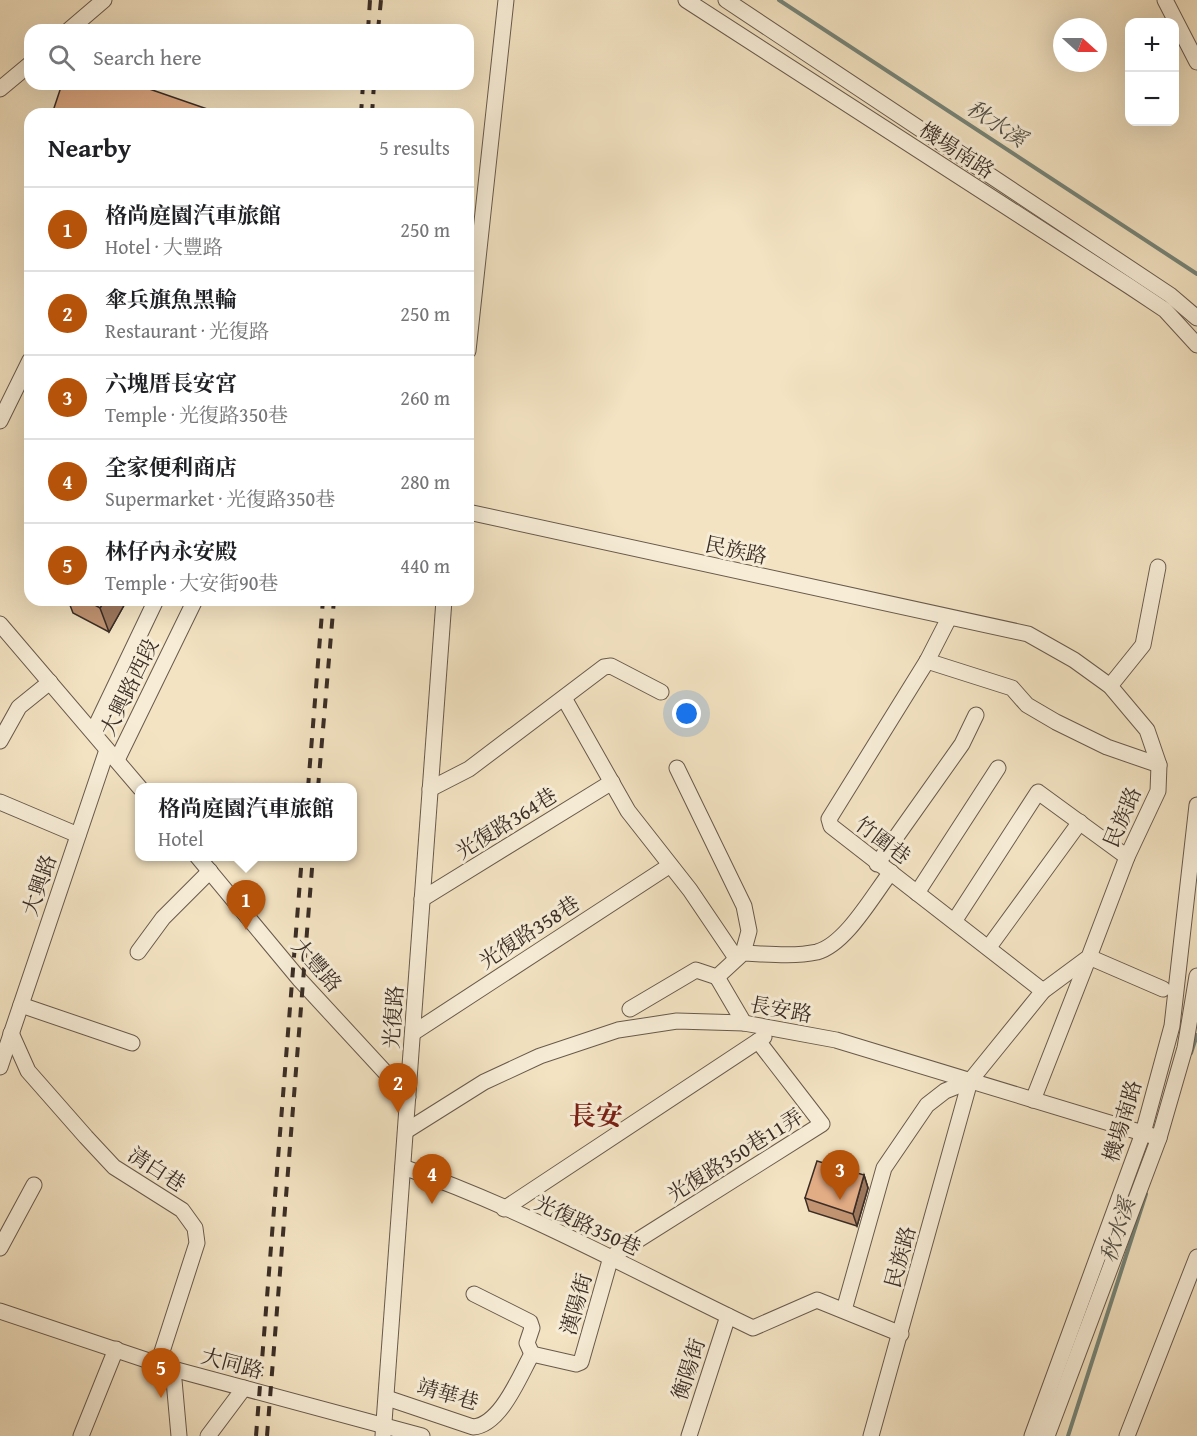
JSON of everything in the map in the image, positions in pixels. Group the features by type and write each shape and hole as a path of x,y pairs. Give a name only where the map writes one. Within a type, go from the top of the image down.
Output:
{"street":[{"path":"76,24 104,0"},
{"path":"474,296 506,0"},
{"name":"機場南路","path":"686,0 1130,286 1165,310 1197,345"},
{"name":"機場南路","path":"726,0 1170,295 1197,318"},
{"path":"1165,0 1197,62"},
{"path":"0,89 24,68"},
{"path":"0,421 24,372"},
{"name":"民族路","path":"474,513 1028,634 1074,660 1110,686 1147,730 1159,765 1158,791 1127,858 1089,957 1043,991 970,1081 871,1436"},
{"path":"1110,686 1143,645 1158,567"},
{"path":"93,732 153,606"},
{"name":"大興路西段","path":"112,755 192,606"},
{"name":"光復路","path":"384,1430 444,606"},
{"name":"竹圍巷","path":"949,618 927,661 829,819 831,826 877,864 955,920 1043,991"},
{"path":"0,624 136,783"},
{"path":"0,642 22,650"},
{"path":"927,661 1012,687 1027,705 1056,722 1107,747 1159,765"},
{"path":"430,789 469,769 604,667 611,666 661,692"},
{"path":"0,741 18,707 50,682"},
{"path":"564,698 628,811 740,955"},
{"path":"877,864 962,744 976,715"},
{"name":"大興路","path":"0,1067 78,835 112,755"},
{"path":"677,768 744,906 749,931 740,955 717,977"},
{"path":"917,893 998,768"},
{"name":"光復路364巷","path":"422,899 612,782"},
{"path":"955,920 1038,792 1127,858"},
{"path":"0,802 78,835"},
{"name":"機場南路","path":"1032,1436 1143,1133 1172,1026 1197,806"},
{"path":"989,947 1080,822"},
{"name":"大豐路","path":"202,861 300,980 408,1097"},
{"name":"光復路358巷","path":"413,1034 669,866"},
{"path":"138,952 163,918 210,871"},
{"path":"740,955 796,954 819,951 828,947 842,937 891,872"},
{"path":"1033,1100 1089,957 1163,989"},
{"path":"630,1008 696,970 717,977 744,1023"},
{"name":"機場南路","path":"1047,1436 1159,1138 1185,1048 1197,976"},
{"path":"21,1005 132,1043"},
{"name":"長安路","path":"406,1131 484,1082 540,1056 618,1030 677,1021 744,1023 776,1027 836,1040 1159,1138"},
{"path":"504,1209 776,1027"},
{"name":"清白巷","path":"11,1033 28,1071 114,1167 182,1210 195,1228 197,1243 165,1367"},
{"name":"光復路350巷11弄","path":"611,1257 822,1124 758,1041"},
{"path":"901,1334 844,1310 884,1168 927,1105 945,1091 970,1081"},
{"name":"光復路350巷","path":"403,1167 450,1183 611,1257 753,1328 817,1300 844,1310"},
{"path":"0,1248 34,1185"},
{"name":"漢陽街","path":"532,1354 576,1364 581,1362 611,1257"},
{"path":"1127,1436 1197,1257"},
{"path":"474,1294 530,1322 532,1328 527,1343 532,1354"},
{"name":"大同路","path":"0,1311 165,1367 384,1430 422,1436"},
{"name":"衡陽街","path":"688,1436 728,1316"},
{"path":"81,1436 116,1349"},
{"name":"靖華巷","path":"387,1398 473,1427 481,1426 493,1417 519,1381 532,1354"},
{"path":"165,1367 179,1436"},
{"path":"208,1436 244,1388"}],"building":[{"path":"60,90 152,90 204,108 54,108"},
{"path":"817,1161 864,1175 853,1214 805,1198"}],"waterway":[{"name":"秋水溪","path":"779,0 1197,274"},
{"name":"秋水溪","path":"1191,1053 1197,1035"},
{"name":"秋水溪","path":"1068,1436 1146,1194"}],"railway":[{"path":"368,24 370,0"},
{"path":"379,24 381,0"},
{"path":"361,108 363,90"},
{"path":"372,108 374,90"},
{"path":"308,783 323,606"},
{"path":"318,783 333,606"},
{"path":"256,1436 302,861"},
{"path":"267,1436 313,861"}],"place":[{"name":"格尚庭園汽車旅館","path":"246,930"},
{"name":"傘兵旗魚黑輪","path":"398,1113"},
{"name":"六塊厝長安宮","path":"840,1200"},
{"name":"全家便利商店","path":"432,1204"},
{"name":"林仔內永安殿","path":"161,1398"}],"district":[{"name":"長安","path":"596,1115"}]}
